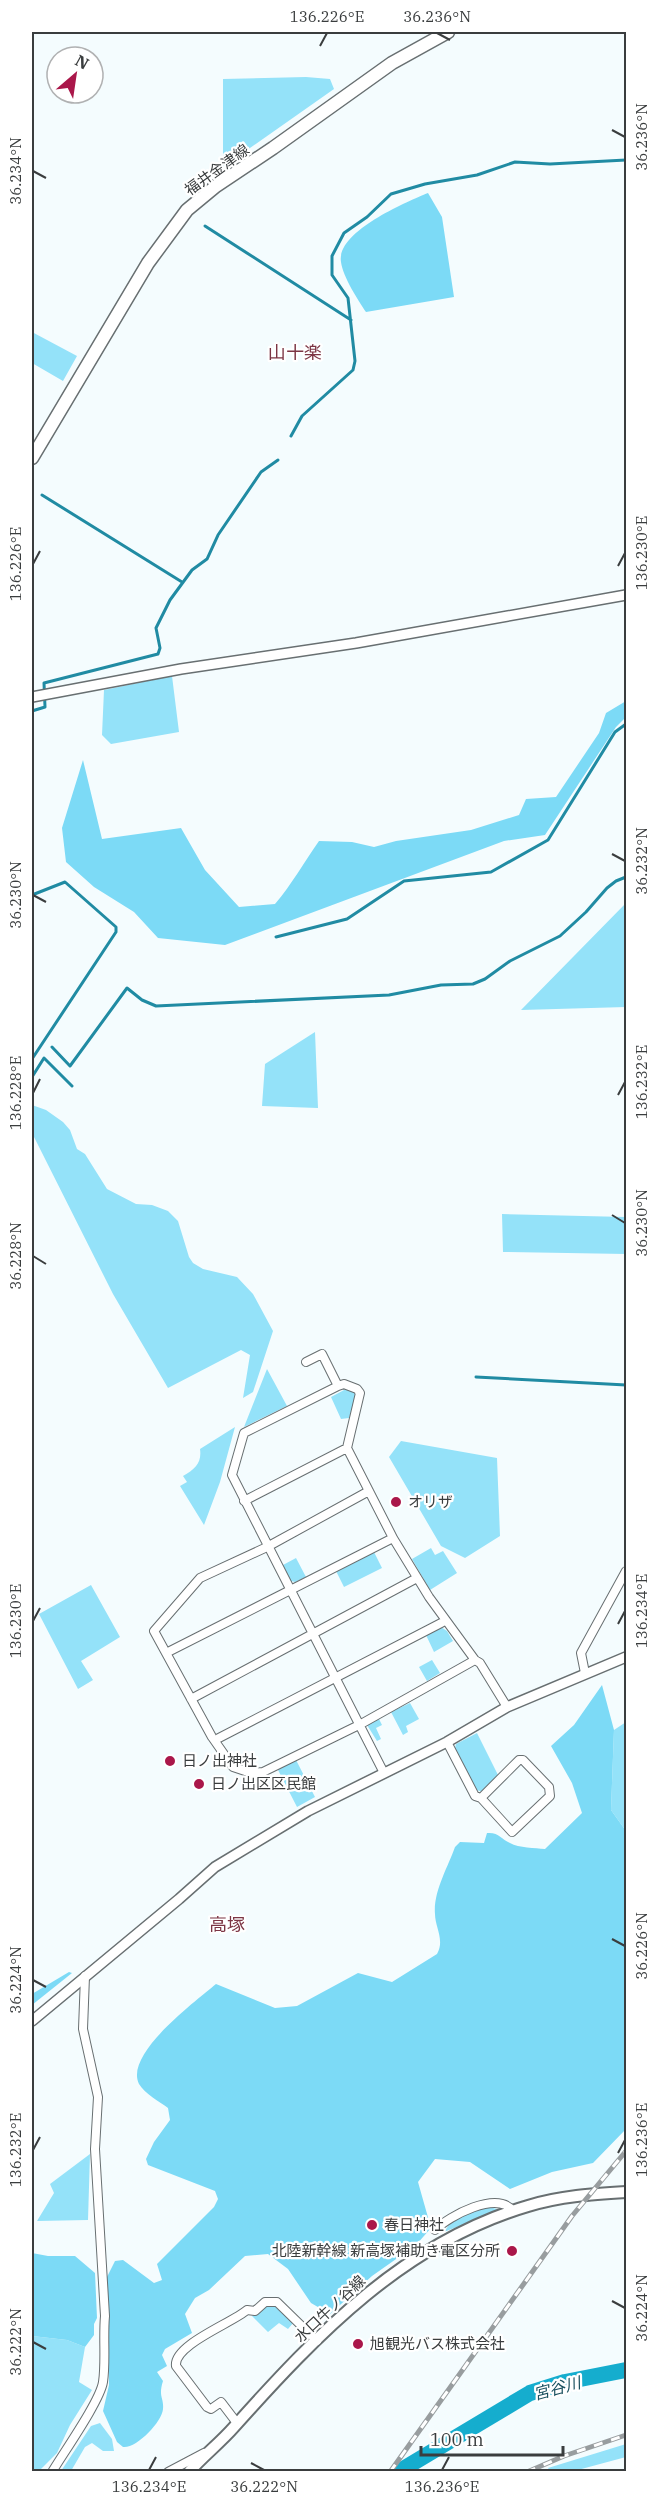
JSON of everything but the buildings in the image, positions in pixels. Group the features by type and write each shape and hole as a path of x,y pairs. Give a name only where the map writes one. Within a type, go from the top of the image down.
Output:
{"main road":[{"name":"福井金津線","path":"32,458 148,262 187,210 216,186 392,63 448,32"},
{"name":"水口牛ノ谷線","path":"189,2472 316,2341 388,2275 480,2222 513,2211 579,2195 627,2192"}],"street":[{"path":"32,697 181,669 356,643 627,595"},
{"path":"306,1362 322,1354 338,1386"},
{"path":"384,1773 232,1475 244,1433 344,1383 357,1389 360,1393 347,1448 393,1538 417,1578 445,1621 475,1660 480,1663 507,1707"},
{"path":"244,1501 347,1448"},
{"path":"369,1491 267,1547 200,1578 154,1630 215,1740 233,1767 251,1773 263,1772 361,1724 475,1660"},
{"path":"166,1653 393,1538"},
{"path":"585,1672 581,1653 627,1571"},
{"path":"191,1699 417,1578"},
{"path":"215,1740 445,1621"},
{"path":"32,2021 179,1899 215,1866 308,1811 447,1742 507,1707 585,1672 627,1657"},
{"path":"447,1742 475,1796 481,1798 512,1832 550,1796 549,1787 523,1760 519,1760 481,1798"},
{"path":"52,2472 103,2385 104,2372 105,2316 95,2149 98,2097 83,2029 85,1976"},
{"path":"435,2230 447,2219 468,2208 503,2204 509,2206 513,2211"},
{"path":"237,2423 221,2402 212,2409 207,2407 176,2366 177,2355 184,2348 228,2324 247,2310 255,2311 265,2302 277,2302 316,2341"},
{"path":"168,2472 208,2451"}],"shaded area":[{"path":"306,77 330,79 334,89 223,167 223,79"},
{"path":"428,193 442,217 454,297 366,312 345,274 341,262 342,251 349,240 374,220"},
{"path":"32,332 77,356 63,381 32,363"},
{"path":"172,676 179,732 111,744 102,735 104,690"},
{"path":"626,701 626,717 616,727 545,835 504,841 225,945 158,938 134,912 94,887 66,862 62,828 83,760 102,839 181,828 205,870 239,907 275,904 319,841 352,842 374,847 396,841 471,830 519,815 526,799 556,797 599,733 606,713"},
{"path":"625,904 626,1007 521,1010"},
{"path":"315,1032 318,1108 262,1106 265,1064"},
{"path":"32,1105 46,1110 63,1122 70,1130 77,1149 85,1154 107,1189 136,1204 152,1205 168,1211 178,1221 193,1263 203,1269 237,1277 253,1294 273,1331 253,1392 243,1398 250,1355 241,1350 168,1388 113,1294 32,1133"},
{"path":"502,1214 626,1217 626,1254 503,1252"},
{"path":"267,1369 287,1406 244,1427"},
{"path":"346,1389 354,1392 356,1396 349,1418 341,1419 331,1397"},
{"path":"235,1427 220,1482 204,1525 180,1486 187,1482 183,1476 197,1465 200,1449"},
{"path":"401,1441 497,1458 500,1536 465,1558 441,1546 389,1457"},
{"path":"431,1548 435,1555 443,1551 457,1573 430,1590 412,1559"},
{"path":"373,1550 382,1568 344,1587 335,1569"},
{"path":"296,1558 306,1577 295,1582 291,1581 283,1565"},
{"path":"91,1585 120,1637 81,1661 93,1680 78,1689 39,1614"},
{"path":"441,1627 447,1631 453,1641 434,1652 426,1635"},
{"path":"432,1660 440,1673 427,1681 419,1667"},
{"path":"602,1685 614,1730 611,1810 626,1831 626,2129 593,2163 552,2172 510,2189 470,2162 435,2159 418,2182 431,2228 416,2245 372,2276 330,2314 311,2303 288,2269 268,2254 245,2256 209,2290 195,2298 185,2314 192,2333 165,2349 162,2355 167,2366 157,2372 163,2381 162,2414 141,2439 135,2444 123,2447 117,2442 103,2411 109,2385 107,2277 115,2261 123,2260 154,2283 162,2280 157,2264 214,2207 218,2199 215,2191 148,2165 146,2159 154,2142 170,2120 168,2108 148,2094 139,2084 137,2072 142,2058 164,2029 216,1984 275,2008 297,2006 358,1973 392,1982 437,1954 440,1939 435,1919 436,1897 455,1847 460,1842 484,1843 487,1833 491,1833 518,1846 545,1849 582,1813 572,1783 551,1746 574,1725"},
{"path":"410,1703 419,1719 406,1726 408,1732 403,1735 391,1712"},
{"path":"378,1717 382,1725 376,1728 381,1739 377,1741 367,1725"},
{"path":"626,1722 626,1831 611,1810 614,1730"},
{"path":"477,1733 499,1777 484,1792 476,1790 455,1748 456,1744"},
{"path":"295,1758 315,1797 297,1807 277,1768"},
{"path":"69,1972 72,1973 32,2005 32,1994"},
{"path":"90,2154 88,2220 37,2221 54,2193 50,2184"},
{"path":"477,2208 500,2210 444,2232 451,2222"},
{"path":"32,2253 48,2256 75,2256 95,2273 97,2318 94,2324 94,2335 85,2347 67,2340 32,2336"},
{"path":"267,2304 276,2304 294,2322 288,2329 279,2323 268,2332 252,2316"},
{"path":"32,2336 67,2340 85,2347 79,2382 92,2390 70,2425 57,2453 39,2471 32,2472"},
{"path":"100,2423 112,2439 114,2451 103,2451 92,2443 85,2447 71,2471 61,2471 91,2426"},
{"path":"626,2444 626,2457 574,2471 550,2471 548,2468"}],"waterway":[{"path":"291,436 302,416 353,370 355,361 348,298 332,275 332,256 344,233 367,217 391,194 425,184 477,175 515,162 550,164 626,160"},
{"path":"205,226 351,320"},
{"path":"32,711 45,707 44,683 158,654 160,648 156,628 170,600 192,570 207,559 218,535 261,472 278,460"},
{"path":"42,495 182,582"},
{"path":"276,937 347,919 404,881 491,872 548,840 615,732 626,724"},
{"path":"52,1047 70,1066 127,988 142,1000 156,1006 389,995 441,985 473,984 485,979 510,961 560,936 607,888 626,877"},
{"path":"32,895 65,882 116,927 116,932 32,1059"},
{"path":"32,1077 44,1058 72,1086"},
{"path":"476,1377 626,1385"},
{"name":"宮谷川","path":"398,2472 530,2393 565,2382 626,2370"}],"railway":[{"path":"390,2472 572,2216 626,2151"},
{"path":"527,2472 564,2456 626,2435"}],"place":[{"name":"オリザ","path":"396,1502"},
{"name":"日ノ出神社","path":"170,1761"},
{"name":"日ノ出区区民館","path":"199,1784"},
{"name":"春日神社","path":"372,2225"},
{"name":"北陸新幹線 新高塚補助き電区分所","path":"512,2251"},
{"name":"旭観光バス株式会社","path":"358,2344"}],"district":[{"name":"山十楽","path":"295,353"},
{"name":"高塚","path":"227,1925"}]}
